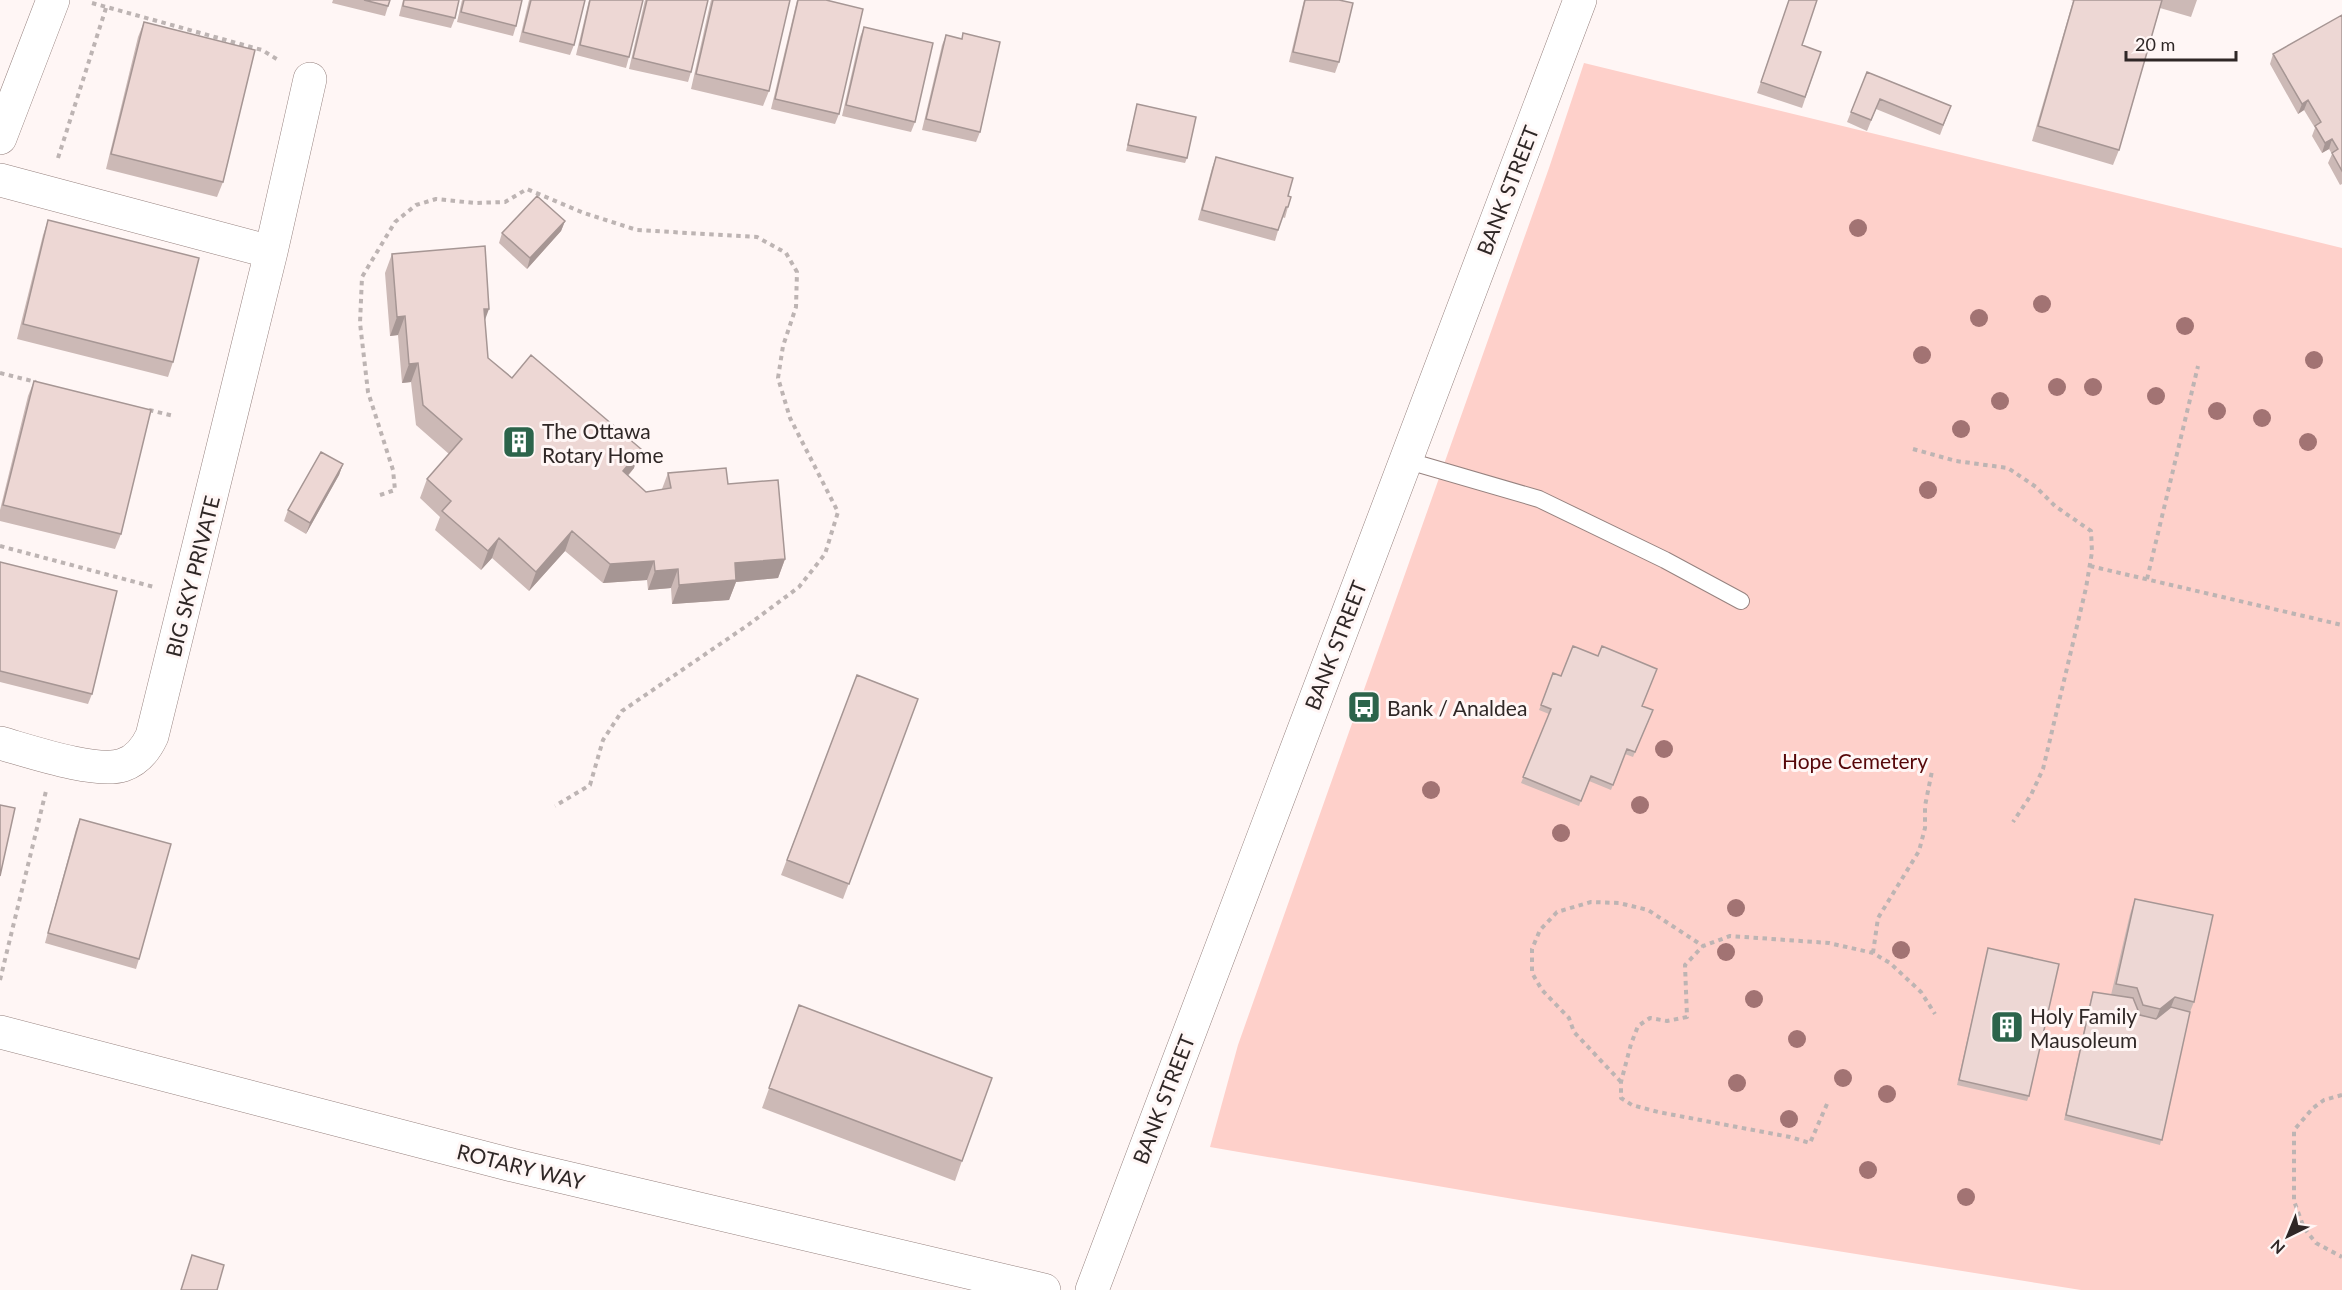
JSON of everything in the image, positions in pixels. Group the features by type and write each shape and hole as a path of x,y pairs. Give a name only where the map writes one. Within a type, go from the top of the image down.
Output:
{"street":[{"path":"0,138 53,0"},
{"name":"BANK STREET","path":"1092,1290 1580,0"},
{"name":"BIG SKY PRIVATE","path":"0,743 103,768 124,765 147,746 156,724 271,252 310,79"},
{"path":"0,180 271,252"},
{"name":"ROTARY WAY","path":"0,1032 512,1165 1044,1290"}],"lane":[{"path":"1405,460 1539,499 1665,560 1742,601"}],"path":[{"path":"92,3 262,50 310,79"},
{"path":"57,162 106,8"},
{"path":"380,495 395,490 393,470 368,392 360,323 362,277 395,222 416,205 436,199 475,203 505,202 527,189 584,213 637,230 757,237 786,253 797,272 796,308 783,346 778,378 790,418 838,512 825,554 799,587 748,625 622,711 603,740 590,785 555,806"},
{"path":"2147,579 2198,366"},
{"path":"0,373 46,385"},
{"path":"139,407 174,416"},
{"path":"1913,449 1956,461 2008,468 2036,488 2055,506 2091,531 2090,566 2043,769 2031,795 2013,822"},
{"path":"0,546 187,596"},
{"path":"2090,566 2342,625"},
{"path":"0,980 55,757"},
{"path":"1873,953 1878,918 1919,851 1925,828 1925,806 1932,771"},
{"path":"1621,1082 1574,1032 1569,1018 1542,990 1532,973 1532,949 1540,930 1557,912 1591,902 1619,903 1647,910 1703,946"},
{"path":"1827,1104 1810,1143 1632,1105 1621,1098 1621,1082 1638,1026 1650,1018 1666,1021 1687,1017 1685,965 1703,946 1730,936 1829,943 1873,953 1905,975 1921,992 1935,1014"},
{"path":"2342,1095 2324,1100 2313,1108 2294,1130 2294,1201 2304,1228 2316,1243 2342,1257"}],"green space":[{"name":"Hope Cemetery","path":"1584,63 2342,248 2342,1290 2081,1290 1525,1201 1210,1147 1238,1045 1549,168"}],"building":[{"path":"364,0 390,0 388,6"},
{"path":"404,0 459,0 455,18 403,6"},
{"path":"464,0 522,0 516,26 461,12"},
{"path":"531,0 585,0 574,45 523,32"},
{"path":"590,0 643,0 629,57 580,45"},
{"path":"647,0 708,0 691,72 633,58"},
{"path":"713,0 790,0 769,91 696,74"},
{"path":"798,0 826,0 863,9 839,114 775,99"},
{"path":"1305,0 1339,0 1353,3 1339,62 1293,52"},
{"path":"1789,0 1817,0 1802,45 1821,52 1805,97 1761,82"},
{"path":"2074,0 2162,0 2119,150 2038,126"},
{"path":"2342,15 2342,171 2332,153 2338,149 2332,139 2325,143 2315,126 2321,122 2308,100 2302,104 2273,54"},
{"path":"144,22 255,50 223,182 111,154"},
{"path":"864,27 933,43 915,122 846,105"},
{"path":"963,33 1000,42 980,132 926,119 946,35 962,39"},
{"path":"1867,72 1951,106 1943,125 1880,99 1871,120 1851,112"},
{"path":"1137,104 1196,117 1187,158 1128,145"},
{"path":"1216,157 1293,178 1288,196 1291,197 1278,230 1202,210"},
{"path":"537,196 565,221 530,258 502,233"},
{"path":"48,220 199,258 173,362 23,324"},
{"name":"The Ottawa Rotary Home","path":"485,246 489,309 484,309 488,358 512,378 531,355 641,449 623,471 646,492 671,488 668,473 726,468 728,484 778,480 785,559 735,563 736,580 679,585 678,569 655,571 654,561 610,564 572,531 536,572 499,538 488,551 442,511 451,501 427,479 462,439 423,405 418,363 409,364 405,316 397,317 392,254"},
{"path":"34,381 151,410 121,534 3,505"},
{"path":"321,452 343,464 310,523 288,510"},
{"path":"0,562 117,591 92,694 0,671"},
{"path":"1573,646 1598,656 1602,646 1657,669 1642,706 1653,710 1635,752 1627,749 1613,785 1591,776 1581,801 1523,777 1551,709 1541,705 1553,673 1561,676"},
{"path":"857,675 918,699 849,884 787,860"},
{"path":"0,805 15,808 0,876"},
{"path":"80,819 171,844 139,959 48,933"},
{"path":"2135,899 2213,915 2194,1002 2175,997 2160,1009 2143,1005 2137,988 2116,984"},
{"name":"Holy Family Mausoleum","path":"1988,948 2059,964 2029,1096 1959,1080"},
{"path":"2093,992 2133,998 2140,1015 2156,1019 2171,1007 2190,1012 2162,1140 2066,1115"},
{"path":"799,1005 992,1078 962,1161 769,1088"},
{"path":"192,1255 224,1265 217,1290 181,1290"}],"place":[{"name":"The Ottawa Rotary Home","path":"519,442"},
{"name":"Bank / Analdea","path":"1364,707"},
{"name":"Holy Family Mausoleum","path":"2007,1027"}]}
